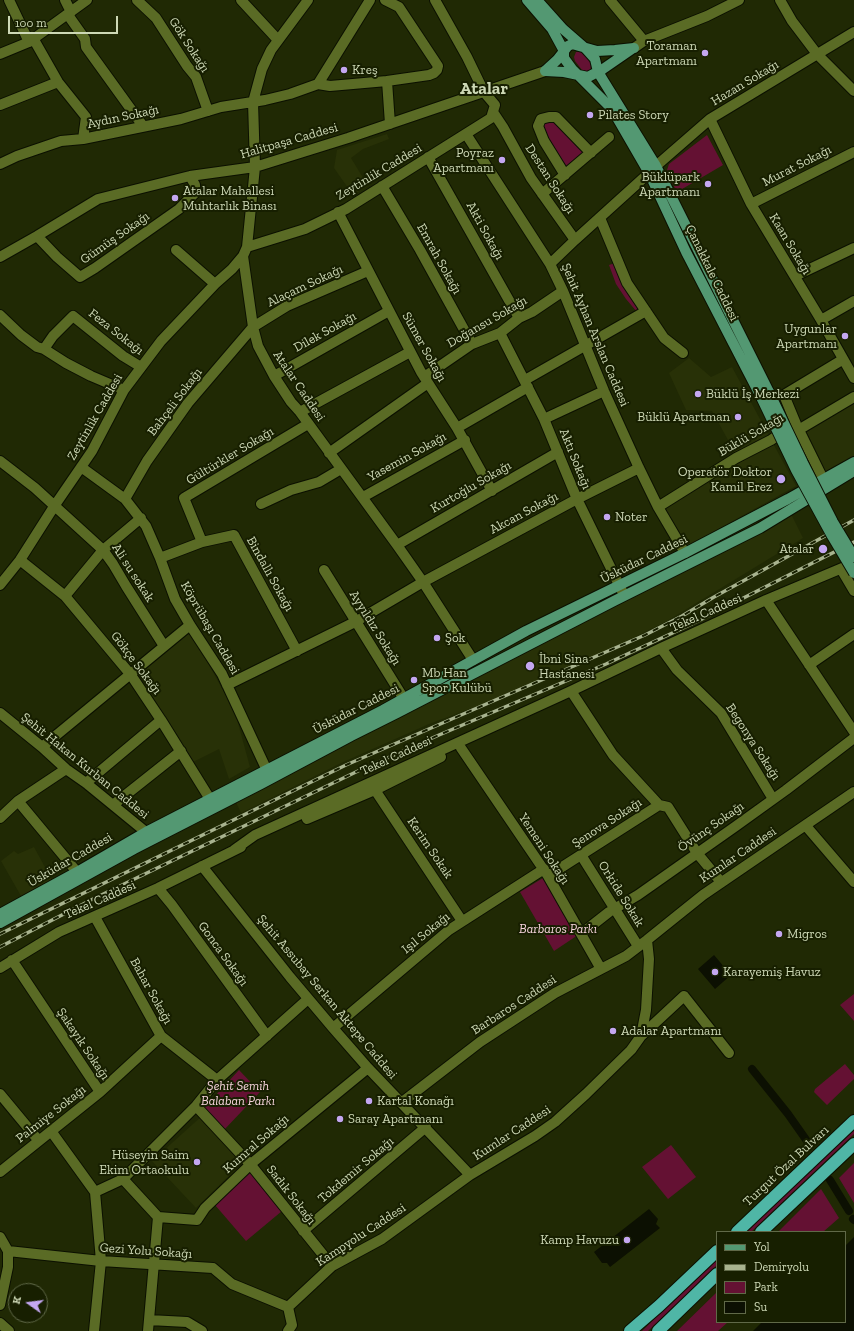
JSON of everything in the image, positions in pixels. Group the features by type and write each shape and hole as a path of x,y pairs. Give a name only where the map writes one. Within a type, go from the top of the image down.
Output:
{"highway":[{"name":"Turgut Özal Bulvarı","path":"738,1231 854,1121"},
{"path":"762,1231 854,1144"},
{"path":"630,1331 659,1306 716,1252"},
{"path":"658,1331 716,1275"}],"main road":[{"name":"Çanakkale Caddesi","path":"527,0 552,29 564,51 564,58 572,69 612,109 653,170"},
{"name":"Çanakkale Caddesi","path":"537,0 563,29 595,59 598,72 653,170 686,252 803,463 833,522 854,557"},
{"path":"545,71 572,44 577,44 586,49 597,51 634,48"},
{"path":"545,71 564,72 588,77 634,48"},
{"name":"Çanakkale Caddesi","path":"765,395 803,483 854,573"},
{"name":"Üsküdar Caddesi","path":"0,923 154,839 311,757 624,595 760,528 854,462"},
{"name":"Üsküdar Caddesi","path":"0,914 146,832 404,699 526,632 685,553 788,499 854,471"},
{"path":"473,660 479,670"}],"street":[{"path":"9,0 31,40 58,82 86,117 83,139"},
{"path":"65,0 69,13 85,39 86,47 143,126"},
{"path":"0,54 31,40 87,0"},
{"name":"Gök Sokağı","path":"137,0 156,18 187,66 196,76 208,110"},
{"path":"241,0 278,40"},
{"name":"Atalar Caddesi","path":"308,0 278,40 262,69 253,102 255,166 245,252 253,327 258,346 274,376 291,402 300,412 398,545 473,660"},
{"path":"370,0 318,84 330,86 387,81 429,75 437,70 438,66 399,7 385,0"},
{"path":"435,0 467,57 484,92 495,105 493,112"},
{"path":"610,0 644,41"},
{"path":"634,48 644,41 707,16 739,0"},
{"path":"780,0 792,21 817,54 854,91"},
{"name":"Hazan Sokağı","path":"550,264 710,119 854,32"},
{"name":"Halitpaşa Caddesi","path":"0,257 98,199 190,176 255,166 390,124 545,71"},
{"path":"387,81 390,124"},
{"path":"0,105 58,82"},
{"name":"Aydın Sokağı","path":"0,164 17,156 61,141 83,139 181,118 208,110 290,94 318,84"},
{"name":"Zeytinlik Caddesi","path":"0,585 20,560 92,451 124,390 140,367 161,341 215,284 232,269 245,252 305,229 338,212 491,118 493,112"},
{"name":"Destan Sokağı","path":"493,112 531,178 575,240"},
{"path":"565,175 544,141 538,126 541,119 556,117 591,153"},
{"name":"Kaan Sokağı","path":"710,119 751,204 854,378"},
{"name":"Şehit Ayhan Arslan Caddesi","path":"466,134 550,264 563,291 604,391 639,468 658,507 685,553"},
{"path":"542,194 609,137"},
{"name":"Murat Sokağı","path":"751,204 854,152"},
{"name":"Akti Sokağı","path":"428,157 518,318"},
{"name":"Gümüş Sokağı","path":"37,236 57,258 80,277 179,209 195,193 195,185 190,176"},
{"name":"Emrah Sokağı","path":"382,186 420,250 472,344"},
{"name":"Sümer Sokağı","path":"338,212 410,352 426,380 465,440 492,491"},
{"path":"600,218 627,283 664,338 683,353"},
{"path":"795,276 854,248"},
{"path":"176,250 215,284"},
{"name":"Alaçam Sokağı","path":"253,327 287,306 368,271"},
{"name":"Doğansu Sokağı","path":"329,453 472,344 500,333 518,318 532,312 563,291"},
{"path":"821,320 854,302"},
{"name":"Dilek Sokağı","path":"274,376 389,311"},
{"path":"457,428 585,347 646,311"},
{"path":"0,315 21,335 37,347 44,349 91,376 124,390"},
{"name":"Feza Sokağı","path":"44,349 53,336 74,316 123,356 140,367"},
{"name":"Bahçeli Sokağı","path":"125,499 147,461 188,403 253,327"},
{"name":"Aktı Sokağı","path":"500,333 527,383 544,419 577,499 624,595"},
{"path":"300,412 410,352"},
{"path":"825,483 784,395 842,360"},
{"path":"544,419 604,391"},
{"name":"Büklü Sokağı","path":"658,507 736,458 798,427 854,396"},
{"name":"Gültürkler Sokağı","path":"202,542 184,498 308,424"},
{"name":"Yasemin Sokağı","path":"363,497 465,440"},
{"name":"Kurtoğlu Sokağı","path":"398,545 558,452"},
{"name":"Ali su sokak","path":"2,467 35,488 103,550 164,646"},
{"name":"Köprübaşı Caddesi","path":"81,467 125,499 141,518 151,535 175,600 222,674 271,779"},
{"name":"Akcan Sokağı","path":"227,684 298,651 355,622 423,582 577,499 639,468"},
{"path":"261,504 291,490 319,482 341,469"},
{"path":"65,596 103,550 141,518"},
{"name":"Bindallı Sokağı","path":"160,558 202,542 234,535 298,651"},
{"name":"Gökçe Sokağı","path":"20,560 65,596 130,673 210,799"},
{"name":"Tekel Caddesi","path":"234,850 254,836 766,600 854,563"},
{"path":"841,569 854,591"},
{"name":"Ayyıldız Sokağı","path":"324,570 404,699"},
{"path":"766,600 854,732"},
{"path":"42,747 190,625"},
{"path":"809,665 854,634"},
{"name":"Begonya Sokağı","path":"661,648 677,670 721,713 773,799"},
{"path":"571,691 613,755 659,805 668,807 697,853 721,882"},
{"name":"Tekel Caddesi","path":"0,968 59,932 158,888 234,850 375,790 496,732 571,691"},
{"path":"845,718 854,712"},
{"name":"Şehit Hakan Kurban Caddesi","path":"0,713 42,747 66,769 86,783 154,839"},
{"path":"86,783 161,720"},
{"name":"Övünç Sokağı","path":"581,934 614,909 638,895 773,799 854,738"},
{"name":"Yemeni Sokağı","path":"461,748 546,873 601,969"},
{"path":"113,805 180,751"},
{"path":"0,818 18,801 66,769"},
{"name":"Kerim Sokak","path":"375,790 462,921"},
{"name":"Kumlar Caddesi","path":"470,1175 535,1136 555,1122 631,1050 641,1036 646,1010 649,959 644,945 702,895 806,826 854,792"},
{"path":"18,801 76,872"},
{"name":"Şenova Sokağı","path":"546,873 581,855 659,805"},
{"path":"806,826 854,881"},
{"name":"Orkide Sokak","path":"581,855 614,909 644,945"},
{"name":"Şehit Assubay Serkan Aktepe Caddesi","path":"202,866 332,1028 470,1175"},
{"name":"Işıl Sokağı","path":"332,1028 449,930 546,873"},
{"name":"Gonca Sokağı","path":"158,888 267,1036"},
{"name":"Bahar Sokağı","path":"95,917 161,1036 217,1080"},
{"name":"Barbaros Caddesi","path":"401,1103 480,1042 555,993 644,945"},
{"name":"Şakayık Sokağı","path":"12,960 100,1092 161,1036"},
{"path":"641,1036 684,996 730,1053"},
{"path":"95,1192 123,1180 196,1106 217,1080 308,999"},
{"name":"Kumral Sokağı","path":"158,1217 197,1220 205,1208 250,1164 368,1068"},
{"name":"Palmiye Sokağı","path":"0,1172 100,1092"},
{"path":"0,1094 39,1140"},
{"name":"Sadık Sokağı","path":"196,1106 250,1164 303,1232 332,1266"},
{"name":"Tokdemir Sokağı","path":"303,1232 426,1128"},
{"path":"51,1131 95,1192 101,1261 94,1331"},
{"name":"Kampyolu Caddesi","path":"288,1307 332,1266 382,1239 470,1175"},
{"path":"123,1180 158,1217 148,1331"},
{"path":"0,1237 8,1251 8,1267 0,1305"},
{"name":"Gezi Yolu Sokağı","path":"8,1251 101,1261 214,1268 232,1284 288,1307"},
{"path":"288,1307 292,1325 288,1331"},
{"path":"149,1320 187,1322 202,1331"},
{"path":"0,1322 9,1331"}],"shaded area":[{"path":"387,134 389,139 363,149 351,158 368,186 353,195 334,168 337,150"},
{"path":"689,358 711,377 732,367 796,486 684,548 663,508 739,460 712,411 686,410 669,373"},
{"path":"854,400 854,456 823,473 803,430"},
{"path":"791,514 803,538 667,621 580,664 518,688 499,698 429,724 341,763 241,813 235,800"},
{"path":"190,634 193,636 235,712 250,767 229,779 219,749 193,762 139,675 186,635"},
{"path":"34,847 52,880 21,896 1,861 14,851 18,854"},
{"name":"Hüseyin Saim Ekim Ortaokulu","path":"203,1115 242,1163 196,1208 152,1161"}],"green space":[{"path":"576,52 581,52 588,58 591,65 590,72 582,70 575,61 574,57"},
{"path":"555,120 585,153 566,166 544,130 544,125 547,121"},
{"path":"707,135 723,165 677,192 667,170 669,164"},
{"path":"615,263 639,308 639,311 637,312 616,284 609,265"},
{"name":"Barbaros Parkı","path":"543,878 578,935 554,951 520,892"},
{"path":"854,994 854,1021 840,1005"},
{"path":"845,1064 854,1075 854,1079 827,1105 814,1092 815,1089"},
{"name":"Şehit Semih Balaban Parkı","path":"239,1070 260,1092 224,1130 203,1109"},
{"path":"854,1129 854,1134 752,1231 745,1231"},
{"path":"671,1145 696,1177 668,1199 642,1167"},
{"path":"854,1163 854,1203 839,1178"},
{"path":"249,1169 282,1211 246,1241 215,1205"},
{"path":"821,1189 839,1218 824,1231 779,1231"},
{"path":"716,1259 716,1266 648,1331 642,1331"},
{"path":"716,1293 716,1323 727,1323 718,1331 677,1331"}],"water":[{"name":"Karayemiş Havuz","path":"714,955 731,975 715,989 698,969"},
{"name":"Kamp Havuzu","path":"649,1209 658,1219 656,1224 660,1228 610,1267 607,1263 602,1263 594,1252"},
{"path":"854,1237 854,1331 753,1331 761,1323 846,1323 846,1245"}],"waterway":[{"path":"752,1069 788,1114 807,1141"},
{"path":"830,1180 849,1211"}],"railway":[{"path":"0,934 346,765 645,635 854,520"},
{"path":"0,947 91,900 358,771 606,664 696,622 854,542"}],"place":[{"name":"Toraman Apartmanı","path":"705,53"},
{"name":"Kreş","path":"344,70"},
{"name":"Pilates Story","path":"590,115"},
{"name":"Poyraz Apartmanı","path":"502,160"},
{"name":"Büklüpark Apartmanı","path":"708,184"},
{"name":"Atalar Mahallesi Muhtarlık Binası","path":"175,198"},
{"name":"Uygunlar Apartmanı","path":"845,336"},
{"name":"Büklü İş Merkezi","path":"698,394"},
{"name":"Büklü Apartman","path":"738,417"},
{"name":"Operatör Doktor Kamil Erez","path":"781,479"},
{"name":"Noter","path":"607,517"},
{"name":"Atalar","path":"823,549"},
{"name":"Şok","path":"437,638"},
{"name":"İbni Sina Hastanesi","path":"530,666"},
{"name":"Mb Han Spor Kulübü","path":"414,680"},
{"name":"Migros","path":"779,934"},
{"name":"Karayemiş Havuz","path":"715,972"},
{"name":"Adalar Apartmanı","path":"613,1031"},
{"name":"Kartal Konağı","path":"369,1101"},
{"name":"Saray Apartmanı","path":"340,1119"},
{"name":"Hüseyin Saim Ekim Ortaokulu","path":"197,1162"},
{"name":"Kamp Havuzu","path":"627,1240"}],"district":[{"name":"Atalar","path":"484,89"}]}
